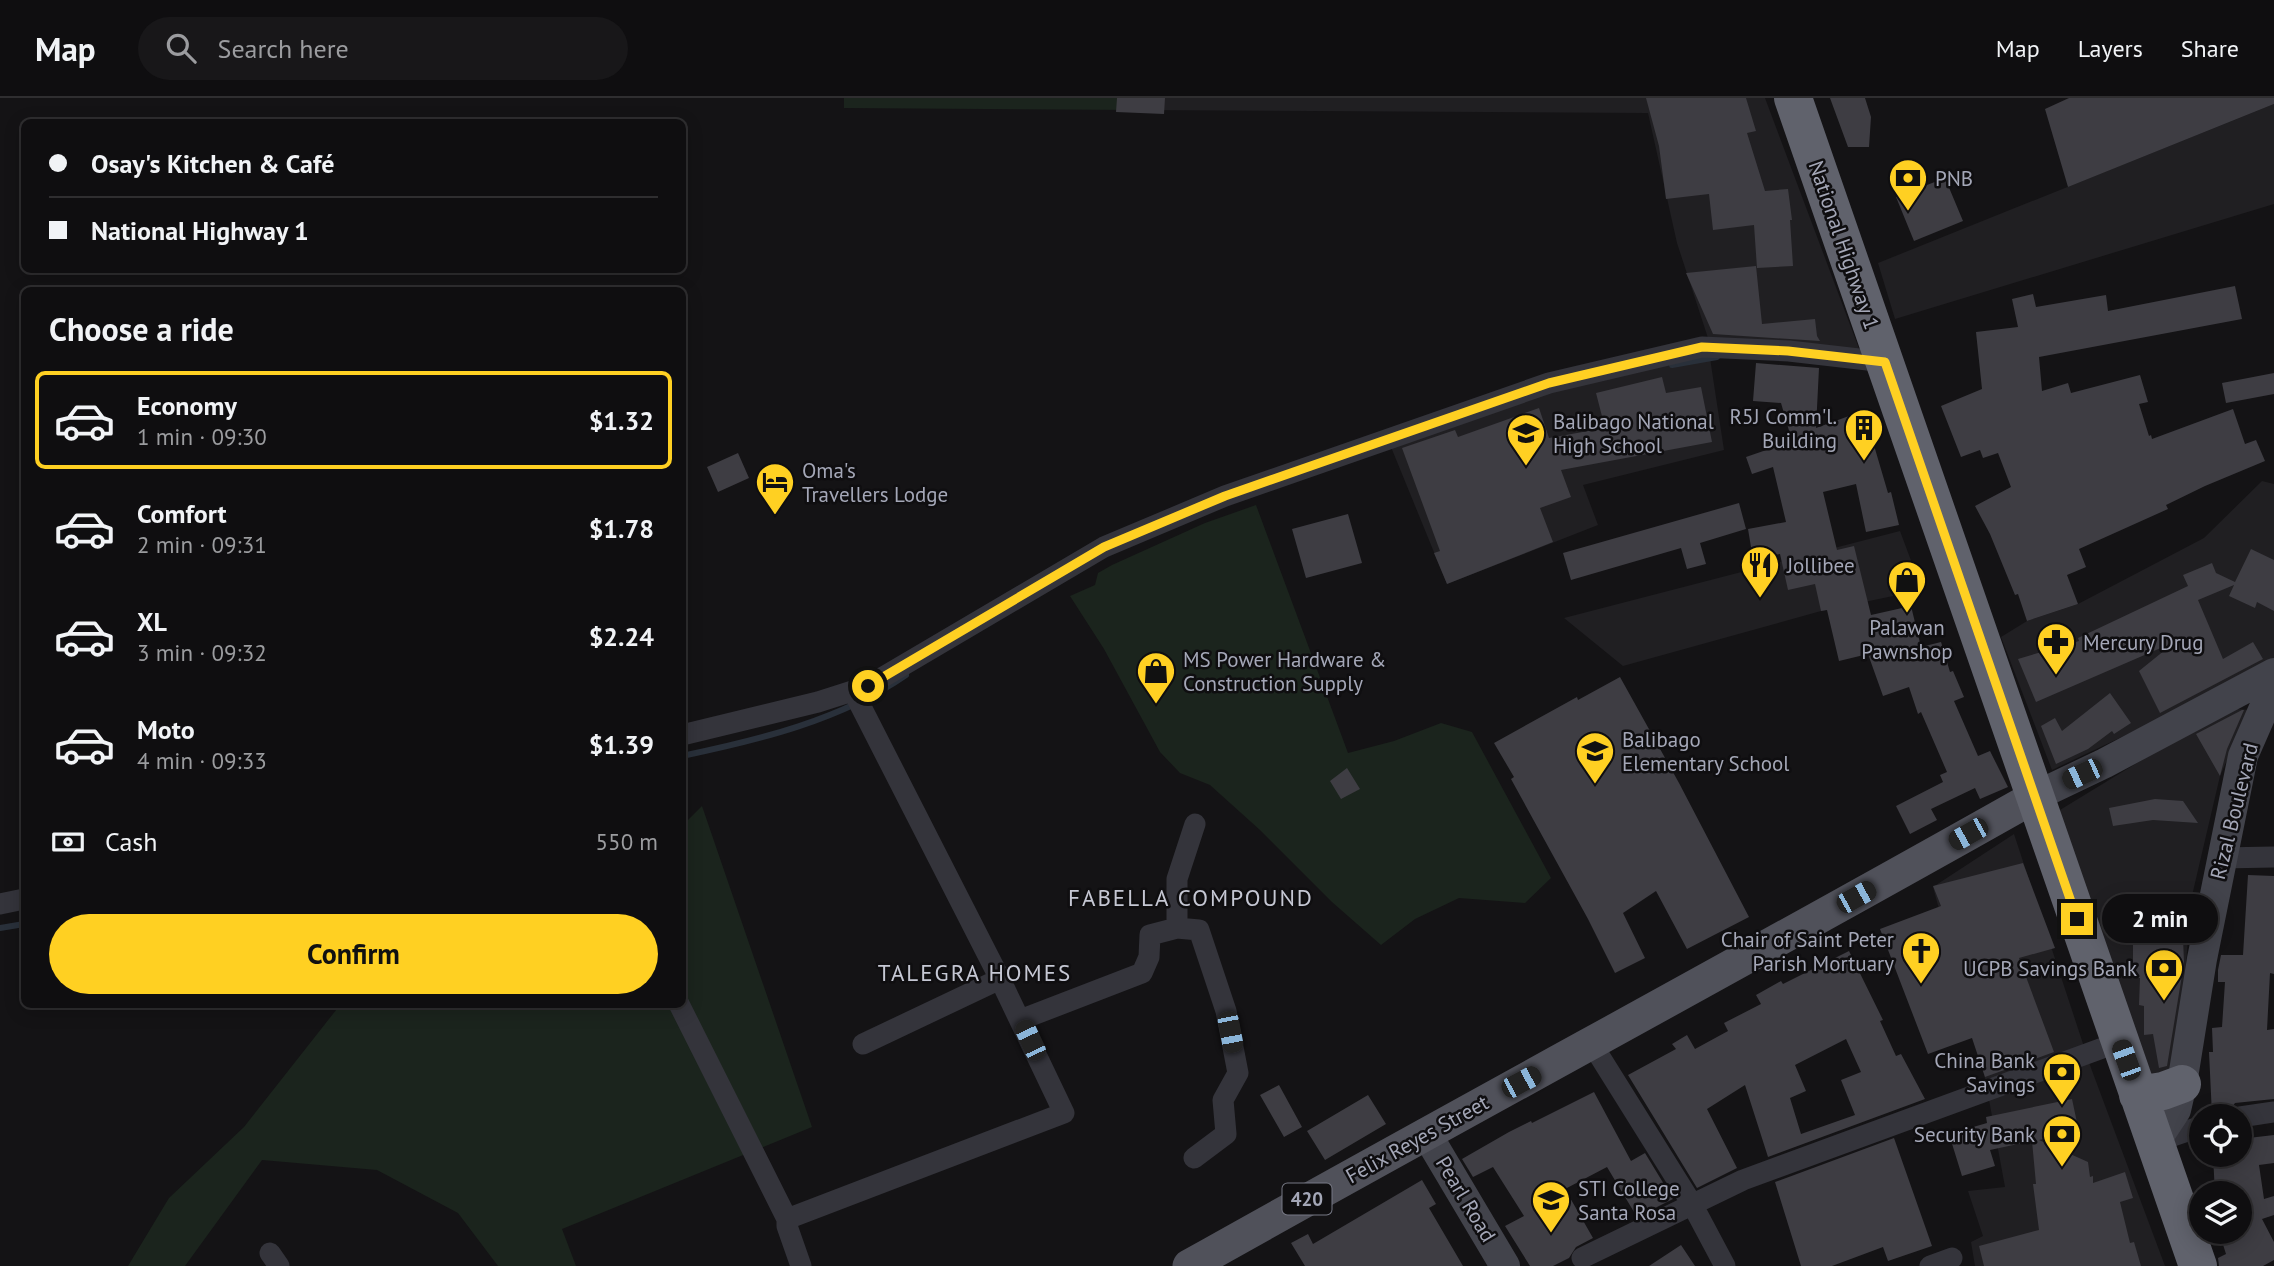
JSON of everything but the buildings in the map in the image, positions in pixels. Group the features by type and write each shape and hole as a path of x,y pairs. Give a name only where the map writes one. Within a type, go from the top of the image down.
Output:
{"highway":[{"name":"National Highway 1","path":"1793,98 2198,1266"},
{"path":"2138,1095 2163,1091 2182,1084"}],"main road":[{"name":"Felix Reyes Street","path":"1189,1266 2036,796 2105,763 2274,673"},
{"name":"Rizal Boulevard","path":"2155,1142 2176,1110 2221,858 2243,756 2274,684"},
{"name":"Pearl Road","path":"1426,1133 1505,1266"}],"street":[{"path":"686,734 818,702 857,699 868,686 1104,547 1225,496 1549,383 1702,347 1788,351 1885,362"},
{"path":"788,1219 1062,1114 1063,1111 1000,979 857,699"},
{"path":"1177,928 1177,879 1195,824"},
{"path":"2221,858 2274,857"},
{"path":"0,904 21,900"},
{"path":"1020,1020 1142,973 1149,957 1150,935 1177,928 1199,930 1226,1011 1238,1073 1223,1100 1226,1134 1194,1158"},
{"path":"863,1044 1000,979"},
{"path":"681,1008 788,1219 787,1226 801,1266"},
{"path":"1581,1258 1743,1180 2119,1042"},
{"path":"1592,1044 1692,1204 1725,1266"},
{"path":"2252,1115 2274,1112"},
{"path":"2155,1142 2189,1130"},
{"path":"1930,1266 1952,1258"}],"shaded area":[{"path":"844,98 1137,98 1137,110 844,108"},
{"path":"1137,98 1765,98 1861,354 1708,338 1677,243 1648,113 1137,110"},
{"path":"2274,104 2274,204 1895,319 1878,263"},
{"name":"Balibago National High School","path":"1710,358 1724,450 1583,485 1598,525 1447,584 1391,447 1524,399 1617,374"},
{"path":"2262,481 2274,484 2274,665 2052,770 2001,637 2027,621 2078,604 2204,538"},
{"path":"1256,505 1348,753 1394,741 1441,723 1472,732 1551,878 1525,903 1459,898 1415,919 1381,945 1210,785 1180,773 1160,752 1104,649 1070,596 1095,585 1098,573 1112,565 1205,523"},
{"name":"Jollibee","path":"1900,531 1922,590 1821,611 1623,666 1564,618"},
{"path":"2227,708 2249,710 2220,776 2191,900 2178,1065 2152,1076 2055,813"},
{"path":"702,806 812,1127 562,1229 576,1266 498,1266 458,1213 377,1170 262,1160 185,1266 128,1266 169,1198 244,1127 338,1008 686,1008 686,822"},
{"path":"2014,834 2091,1068 2165,1266 1975,1266 1971,1242 1983,1236 1968,1191 2005,1187 1985,1078 1933,887"}],"waterway":[{"path":"1672,365 1717,357"},
{"path":"686,755 770,735 827,716 881,691 906,675"},
{"path":"0,928 21,924"}],"place":[{"name":"PNB","path":"1908,212"},
{"name":"R5J Comm'l. Building","path":"1864,462"},
{"name":"Balibago National High School","path":"1526,467"},
{"name":"Oma's Travellers Lodge","path":"775,516"},
{"name":"Jollibee","path":"1760,599"},
{"name":"Palawan Pawnshop","path":"1907,614"},
{"name":"Mercury Drug","path":"2056,676"},
{"name":"MS Power Hardware & Construction Supply","path":"1156,705"},
{"name":"Balibago Elementary School","path":"1595,785"},
{"name":"Chair of Saint Peter Parish Mortuary","path":"1921,985"},
{"name":"UCPB Savings Bank","path":"2164,1002"},
{"name":"China Bank Savings","path":"2062,1106"},
{"name":"Security Bank","path":"2062,1168"},
{"name":"STI College Santa Rosa","path":"1551,1234"}],"district":[{"name":"FABELLA COMPOUND","path":"1191,897"},
{"name":"TALEGRA HOMES","path":"975,972"}],"route":[{"path":"868,686 1104,547 1225,496 1549,383 1702,347 1788,351 1885,362 2077,919"}]}
